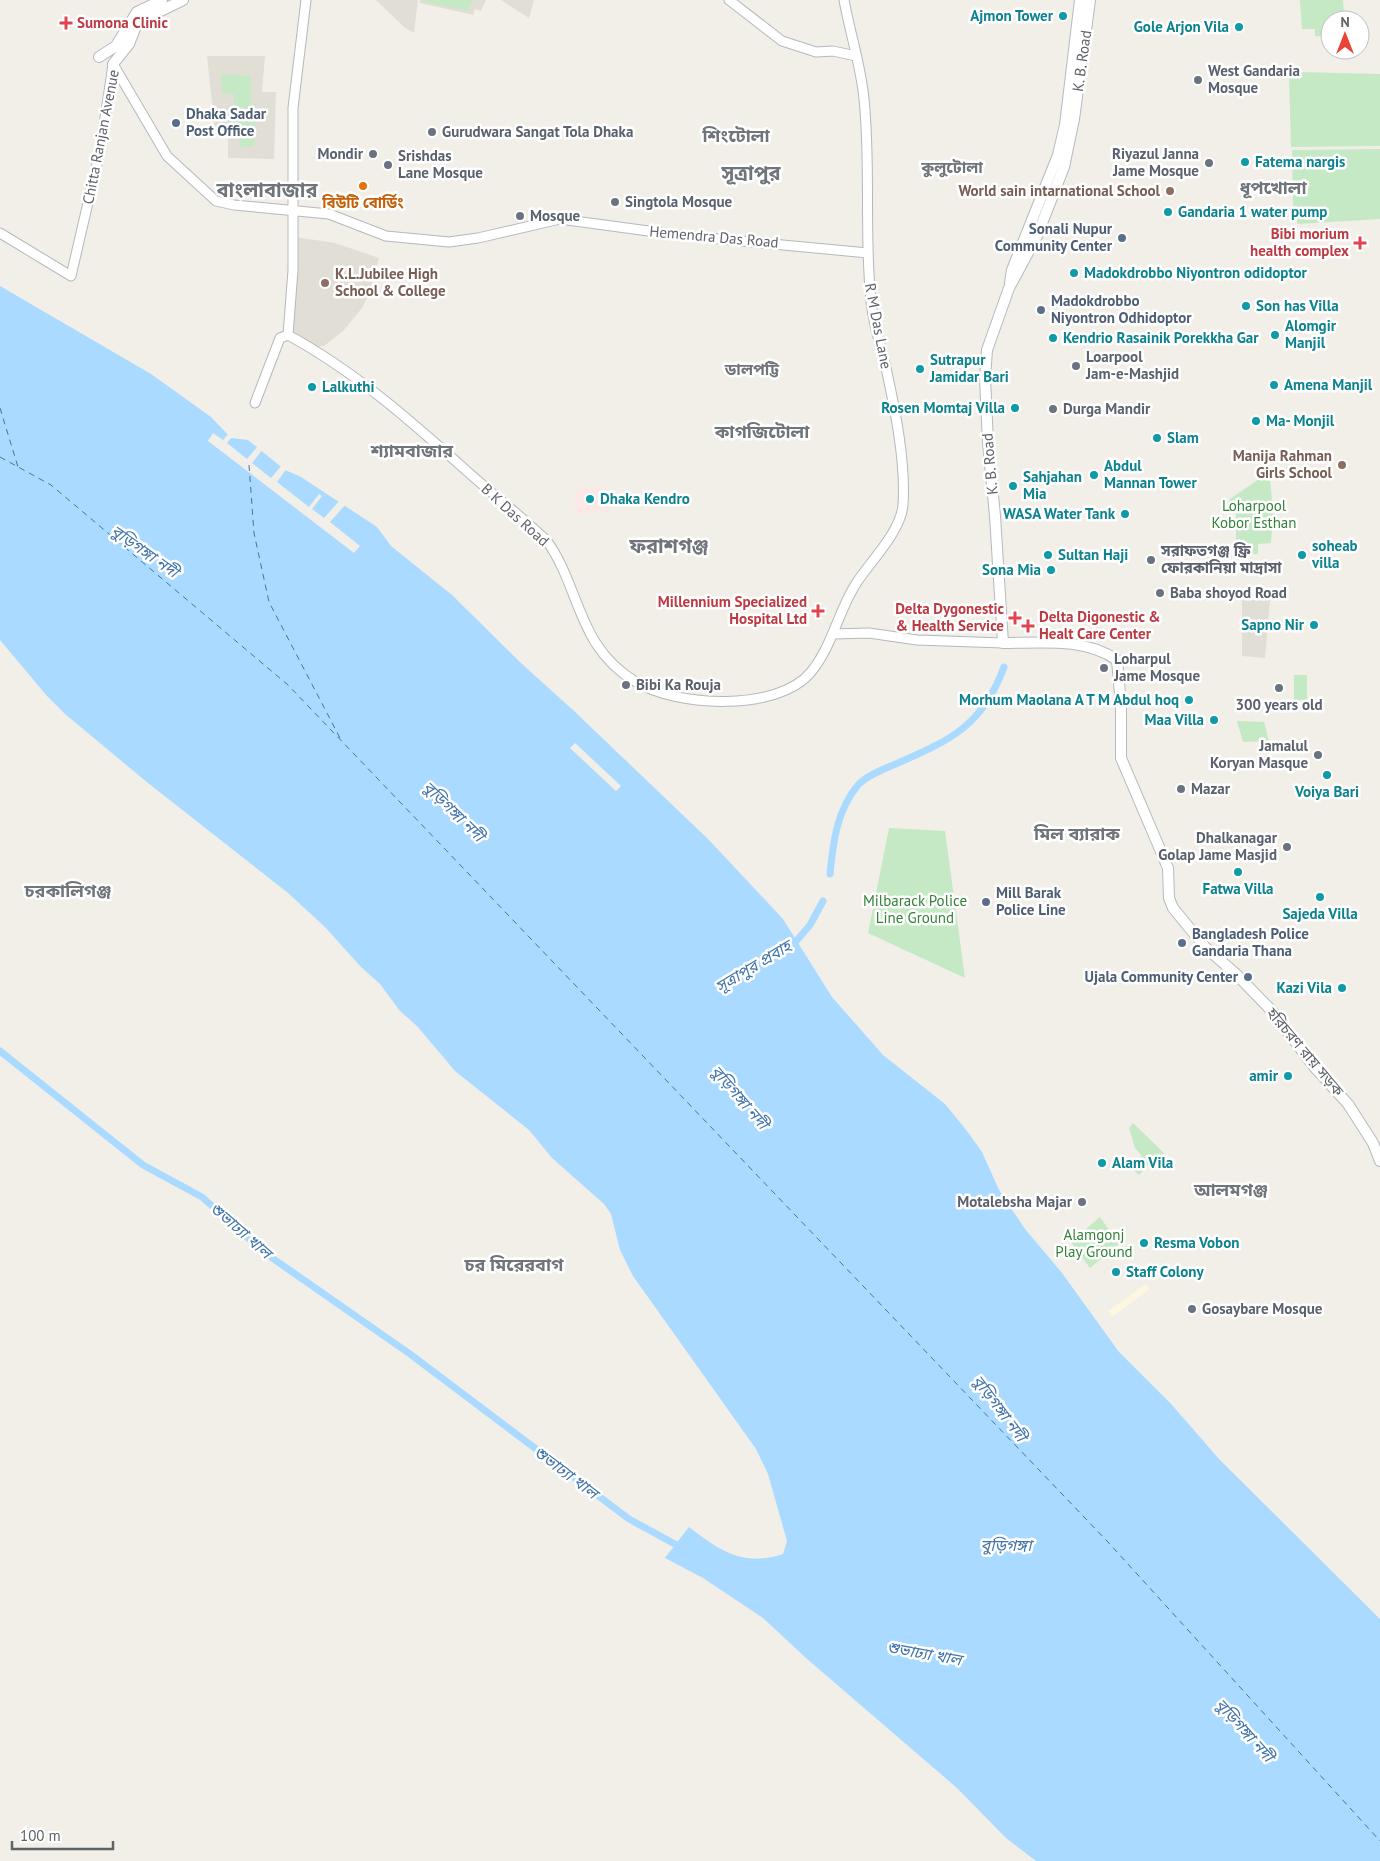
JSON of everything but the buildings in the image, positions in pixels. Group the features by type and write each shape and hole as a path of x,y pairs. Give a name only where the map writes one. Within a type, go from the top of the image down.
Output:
{"main road":[{"name":"Chitta Ranjan Avenue","path":"99,57 116,46 137,12 162,0"},
{"name":"Chitta Ranjan Avenue","path":"113,64 129,44 140,21 183,0"},
{"name":"K. B. Road","path":"1009,288 1012,270 1058,155 1065,125 1080,0"},
{"name":"K. B. Road","path":"1002,643 985,378 991,335 1009,288 1037,236 1064,167 1074,119 1090,0"},
{"name":"হরিচরণ রায় সড়ক","path":"1002,643 1077,644 1105,651 1117,660 1121,705 1122,758 1168,868 1169,898 1173,908 1195,936 1271,1010 1316,1068 1348,1104 1373,1143 1380,1161"}],"street":[{"path":"254,403 280,338 288,335 293,270 293,108 306,0"},
{"path":"729,0 782,41 816,52 833,51 856,56"},
{"name":"R M Das Lane","path":"833,634 850,595 889,536 903,507 899,446 886,370 872,307 868,253 865,116 856,56 844,0"},
{"path":"113,64 167,156 216,201 234,205 293,210"},
{"name":"Chitta Ranjan Avenue","path":"0,233 72,276 100,151 113,64"},
{"name":"Hemendra Das Road","path":"293,210 329,214 386,236 449,242 478,238 560,219 678,235 868,253"},
{"name":"B K Das Road","path":"288,335 338,365 376,392 440,445 547,541 559,558 582,620 598,647 610,662 635,682 670,697 685,700 720,701 758,698 790,687 808,675 826,651 833,634"},
{"path":"833,634 869,633 917,640 1002,643"}],"shaded area":[{"path":"376,0 418,0 414,33 404,27"},
{"path":"420,0 486,0 481,11 475,9 473,15 420,3"},
{"path":"501,0 534,0 529,18"},
{"path":"207,56 265,56 262,92 276,92 274,159 228,158 228,136 215,131"},
{"name":"K.L.Jubilee High School & College","path":"296,237 335,243 379,258 369,294 362,308 344,330 324,346 311,348 288,335"},
{"path":"606,486 609,512 575,514 575,489"},
{"path":"1242,600 1270,600 1265,658 1242,656"},
{"path":"1146,1284 1149,1290 1112,1317 1108,1311"}],"green space":[{"path":"425,0 472,0 468,11 425,2"},
{"path":"1300,0 1343,0 1344,10 1320,10 1320,36 1315,36 1315,29 1302,29"},
{"path":"1298,72 1380,74 1380,146 1291,147 1289,75"},
{"path":"221,74 251,76 251,106 256,106 254,146 239,147 240,128 233,128 234,94 222,93"},
{"path":"1380,149 1380,219 1297,224 1297,206 1293,206 1292,150"},
{"name":"Loharpool Kobor Esthan","path":"1262,477 1270,479 1273,512 1271,543 1258,544 1258,554 1236,554 1236,509 1228,508 1230,499"},
{"path":"1294,675 1307,675 1307,700 1294,700"},
{"path":"1237,721 1264,722 1269,741 1243,742"},
{"name":"Milbarack Police Line Ground","path":"889,828 945,831 965,978 868,933"},
{"path":"1133,1123 1164,1153 1152,1166 1148,1165 1139,1175 1131,1168 1142,1156 1135,1148 1129,1128"},
{"name":"Alamgonj Play Ground","path":"1100,1217 1119,1244 1090,1268 1071,1242"}],"water":[{"name":"বুড়িগঙ্গা","path":"0,286 151,374 211,417 231,438 248,440 285,470 301,477 377,527 391,546 452,595 522,664 709,840 783,919 832,997 883,1055 945,1104 967,1131 982,1152 999,1190 1025,1229 1062,1273 1119,1352 1172,1405 1219,1459 1380,1619 1380,1861 1036,1861 1006,1838 957,1788 806,1658 763,1618 703,1578 665,1558 689,1527 722,1550 756,1559 783,1554 787,1541 768,1474 756,1449 633,1276 620,1250 611,1214 604,1204 552,1158 529,1130 455,1071 417,1026 400,1011 380,984 361,967 325,927 288,893 148,783 65,714 47,696 0,640"}],"pier":[{"path":"213,433 223,440 229,433 233,436 227,443 247,459 258,446 263,449 252,463 271,478 282,465 287,468 277,482 309,507 319,494 322,496 312,509 324,518 340,500 346,504 330,522 360,546 354,553 208,441"},
{"path":"575,743 621,786 616,791 570,748"}],"waterway":[{"path":"830,874 837,827 845,805 858,785 871,775 917,755 949,738 963,728 986,703 996,687 1004,667"},
{"name":"সূত্রাপুর প্রবাহ","path":"792,946 810,925 823,901"},
{"name":"শুভাঢ্যা খাল","path":"0,1051 143,1165 202,1197 265,1253 410,1354 629,1519 684,1549"}],"ferry route":[{"path":"0,408 18,467"},
{"path":"0,457 51,485 288,685 1107,1541 1380,1841"},
{"path":"249,465 254,533 269,602 340,738"}],"place":[{"name":"Ajmon Tower","path":"1063,16"},
{"name":"Sumona Clinic","path":"66,23"},
{"name":"Gole Arjon Vila","path":"1239,27"},
{"name":"West Gandaria Mosque","path":"1198,80"},
{"name":"Dhaka Sadar Post Office","path":"176,123"},
{"name":"Gurudwara Sangat Tola Dhaka","path":"432,132"},
{"name":"Mondir","path":"373,154"},
{"name":"Fatema nargis","path":"1245,162"},
{"name":"Riyazul Janna Jame Mosque","path":"1209,163"},
{"name":"Srishdas Lane Mosque","path":"388,165"},
{"name":"বিউটি বোর্ডিং","path":"363,186"},
{"name":"World sain intarnational School","path":"1170,191"},
{"name":"Singtola Mosque","path":"615,202"},
{"name":"Gandaria 1 water pump","path":"1168,212"},
{"name":"Mosque","path":"520,216"},
{"name":"Sonali Nupur Community Center","path":"1122,238"},
{"name":"Bibi morium health complex","path":"1360,243"},
{"name":"Madokdrobbo Niyontron odidoptor","path":"1074,273"},
{"name":"K.L.Jubilee High School & College","path":"325,283"},
{"name":"Son has Villa","path":"1246,306"},
{"name":"Madokdrobbo Niyontron Odhidoptor","path":"1041,310"},
{"name":"Alomgir Manjil","path":"1275,335"},
{"name":"Kendrio Rasainik Porekkha Gar","path":"1053,338"},
{"name":"Loarpool Jam-e-Mashjid","path":"1076,366"},
{"name":"Sutrapur Jamidar Bari","path":"920,369"},
{"name":"Amena Manjil","path":"1274,385"},
{"name":"Lalkuthi","path":"312,387"},
{"name":"Rosen Momtaj Villa","path":"1015,408"},
{"name":"Durga Mandir","path":"1053,409"},
{"name":"Ma- Monjil","path":"1256,421"},
{"name":"Slam","path":"1157,438"},
{"name":"Manija Rahman Girls School","path":"1342,465"},
{"name":"Abdul Mannan Tower","path":"1094,475"},
{"name":"Sahjahan Mia","path":"1013,486"},
{"name":"Dhaka Kendro","path":"590,499"},
{"name":"WASA Water Tank","path":"1125,514"},
{"name":"Sultan Haji","path":"1048,555"},
{"name":"soheab villa","path":"1302,555"},
{"name":"সরাফতগঞ্জ ফ্রি ফোরকানিয়া মাদ্রাসা","path":"1151,560"},
{"name":"Sona Mia","path":"1051,570"},
{"name":"Baba shoyod Road","path":"1160,593"},
{"name":"Millennium Specialized Hospital Ltd","path":"818,611"},
{"name":"Delta Dygonestic & Health Service","path":"1015,618"},
{"name":"Sapno Nir","path":"1314,625"},
{"name":"Delta Digonestic & Healt Care Center","path":"1028,626"},
{"name":"Loharpul Jame Mosque","path":"1104,668"},
{"name":"Bibi Ka Rouja","path":"626,685"},
{"name":"300 years old","path":"1279,688"},
{"name":"Morhum Maolana A T M Abdul hoq","path":"1189,700"},
{"name":"Maa Villa","path":"1214,720"},
{"name":"Jamalul Koryan Masque","path":"1318,755"},
{"name":"Voiya Bari","path":"1327,775"},
{"name":"Mazar","path":"1181,789"},
{"name":"Dhalkanagar Golap Jame Masjid","path":"1287,847"},
{"name":"Fatwa Villa","path":"1238,872"},
{"name":"Sajeda Villa","path":"1320,897"},
{"name":"Mill Barak Police Line","path":"986,902"},
{"name":"Bangladesh Police Gandaria Thana","path":"1182,943"},
{"name":"Ujala Community Center","path":"1248,977"},
{"name":"Kazi Vila","path":"1342,988"},
{"name":"amir","path":"1288,1076"},
{"name":"Alam Vila","path":"1102,1163"},
{"name":"Motalebsha Majar","path":"1082,1202"},
{"name":"Resma Vobon","path":"1144,1243"},
{"name":"Staff Colony","path":"1116,1272"},
{"name":"Gosaybare Mosque","path":"1192,1309"}],"district":[{"name":"শিংটোলা","path":"736,136"},
{"name":"কুলুটোলা","path":"952,167"},
{"name":"সূত্রাপুর","path":"751,173"},
{"name":"ধূপখোলা","path":"1273,188"},
{"name":"বাংলাবাজার","path":"267,190"},
{"name":"ডালপট্টি","path":"752,369"},
{"name":"কাগজিটোলা","path":"762,432"},
{"name":"শ্যামবাজার","path":"412,451"},
{"name":"ফরাশগঞ্জ","path":"669,546"},
{"name":"মিল ব্যারাক","path":"1077,834"},
{"name":"চরকালিগঞ্জ","path":"68,891"},
{"name":"আলমগঞ্জ","path":"1231,1190"},
{"name":"চর মিরেরবাগ","path":"514,1265"}],"water label":[{"name":"বুড়িগঙ্গা নদী","path":"145,551"},
{"name":"বুড়িগঙ্গা নদী","path":"454,811"},
{"name":"বুড়িগঙ্গা নদী","path":"740,1097"},
{"name":"বুড়িগঙ্গা নদী","path":"1000,1408"},
{"name":"বুড়িগঙ্গা নদী","path":"1245,1730"}]}
